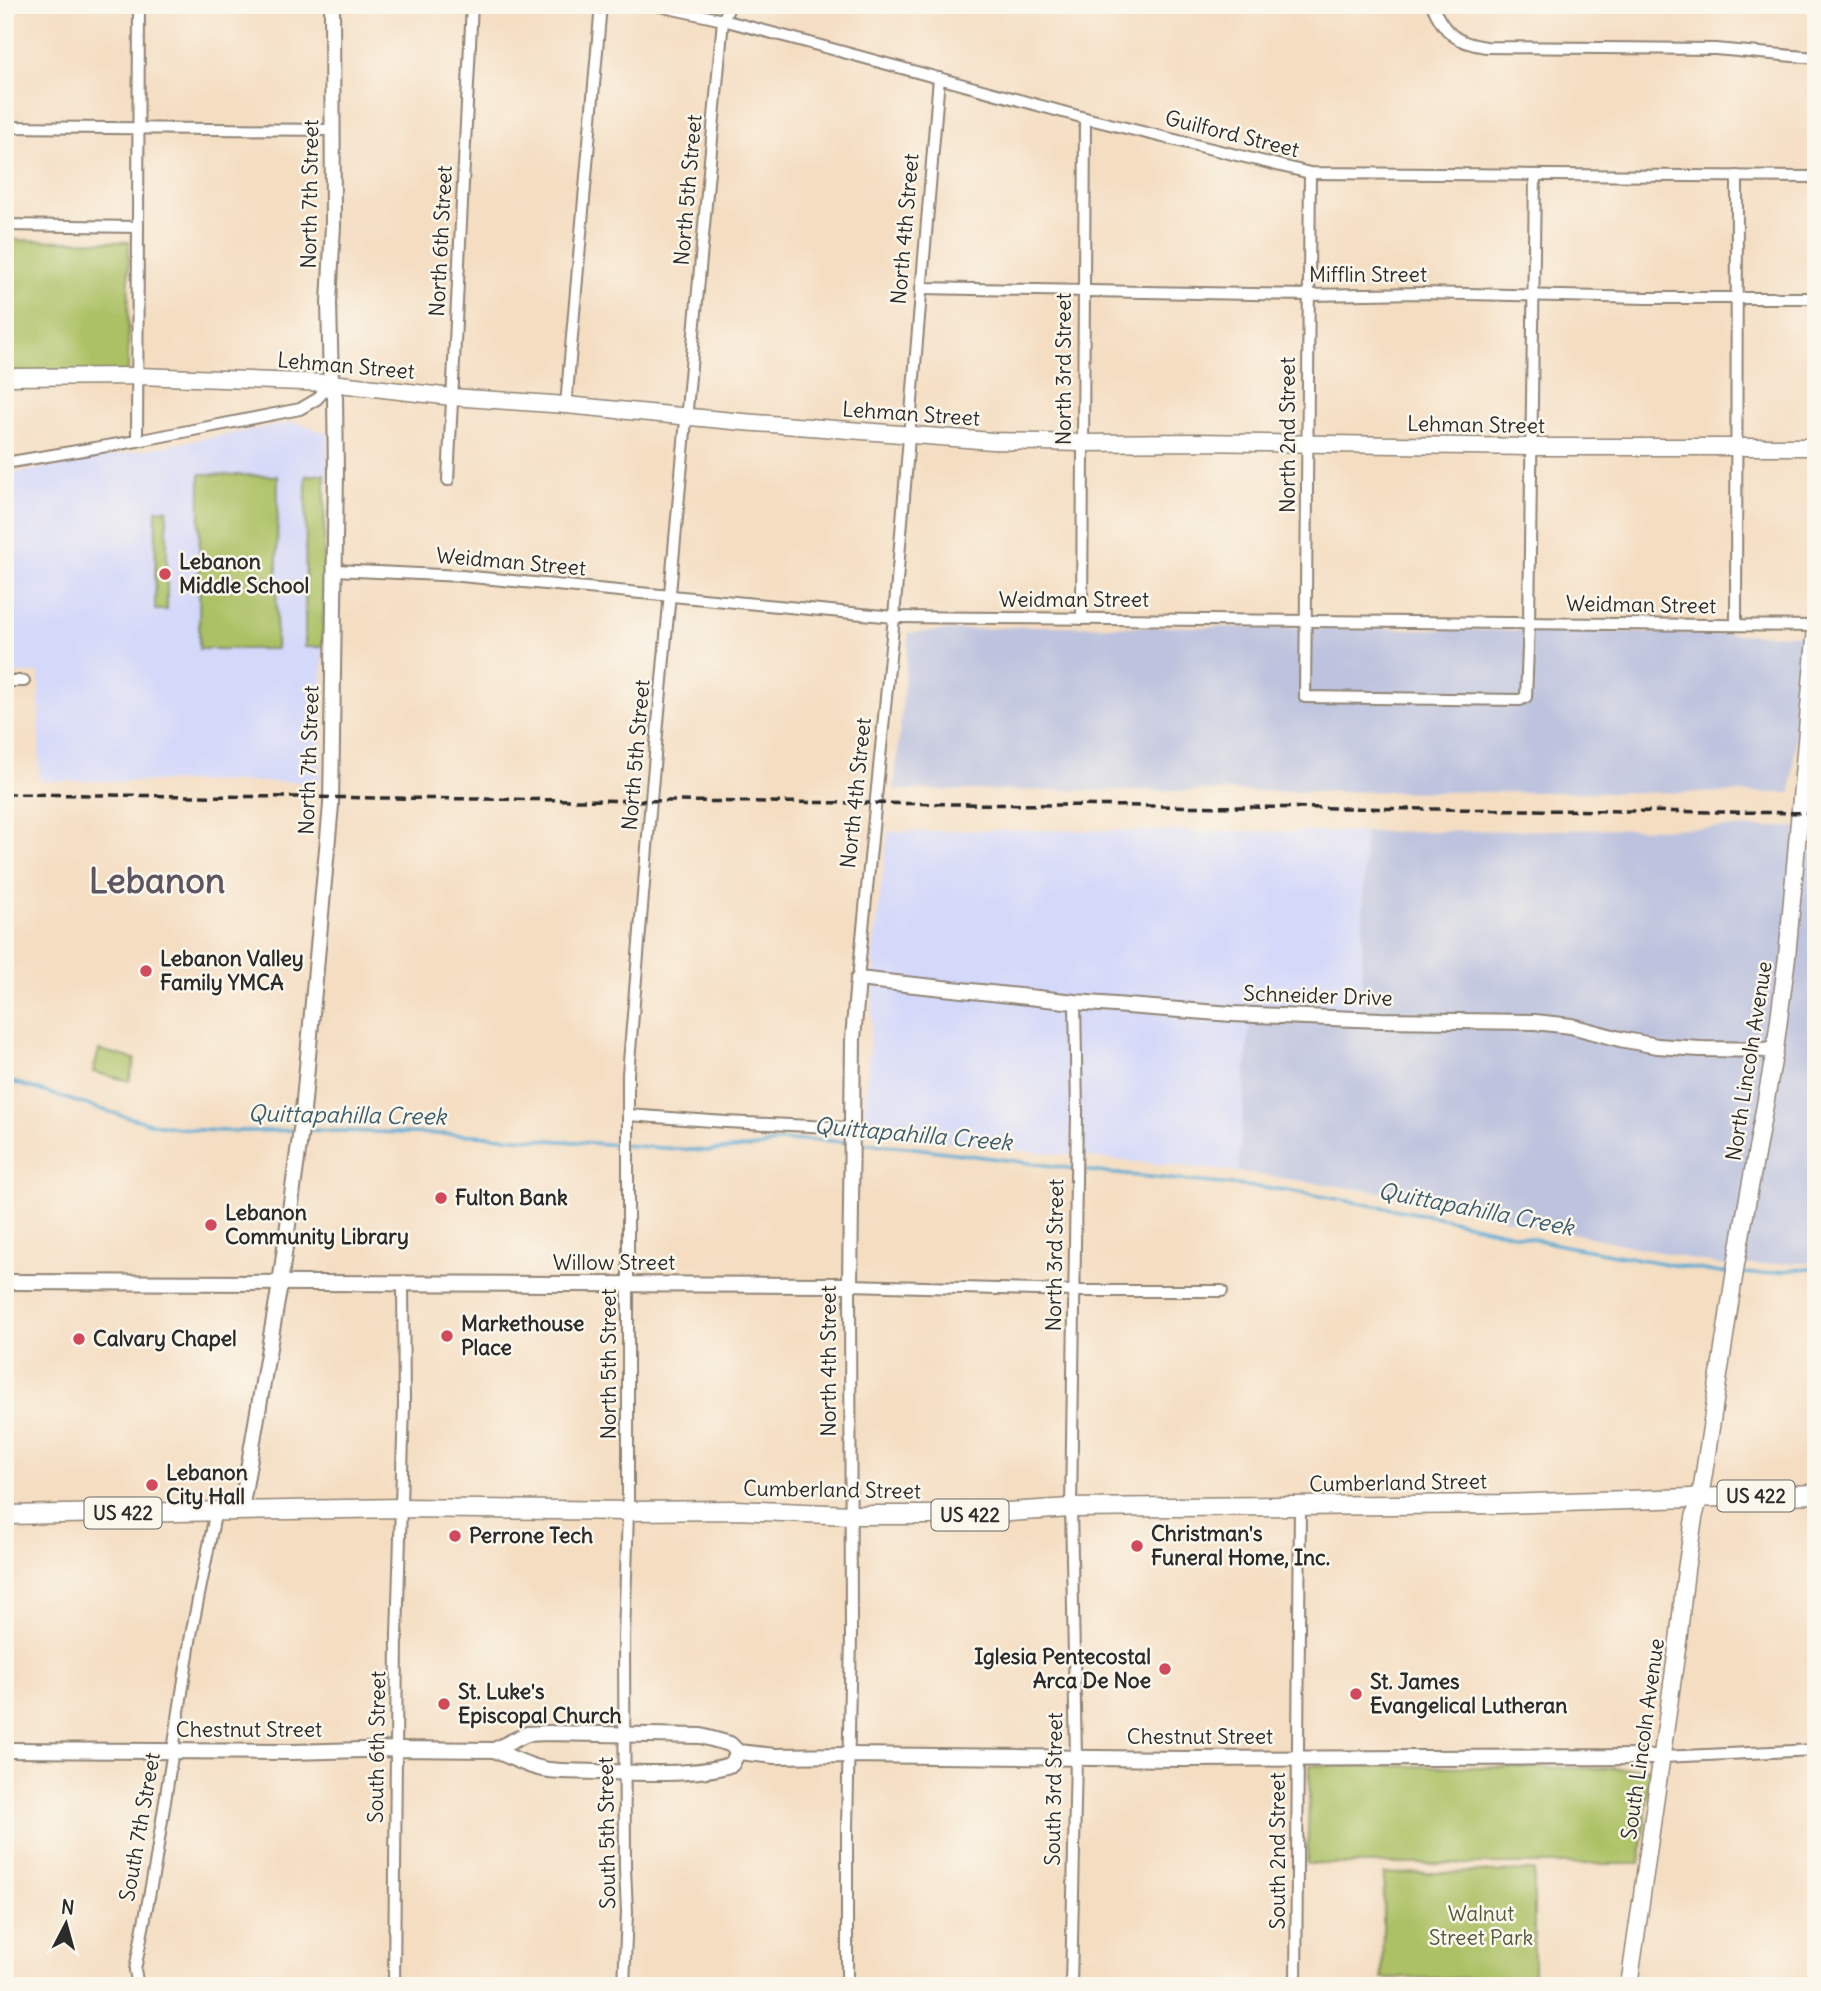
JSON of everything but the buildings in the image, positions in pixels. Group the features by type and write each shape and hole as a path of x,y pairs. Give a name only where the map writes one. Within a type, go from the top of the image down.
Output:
{"highway":[{"name":"US 422","path":"1699,1498 1816,1494"},
{"name":"Cumberland Street","path":"5,1515 402,1508 735,1510 961,1515 1071,1508 1500,1504 1699,1498"}],"main road":[{"name":"Lehman Street","path":"5,377 138,376 331,383 452,397 909,436 1083,443 1816,447"},
{"name":"North Lincoln Avenue","path":"1699,1498 1735,1272 1775,1050 1787,957 1816,627"},
{"name":"South Lincoln Avenue","path":"1629,1986 1686,1570 1699,1498"}],"street":[{"path":"137,441 139,5"},
{"name":"North 7th Street","path":"241,1510 280,1284 300,1141 331,804 335,570 335,397 331,383 329,303 333,225 332,5"},
{"name":"North 6th Street","path":"448,480 472,5"},
{"path":"566,405 600,5"},
{"name":"Guilford Street","path":"655,5 723,20 1086,118 1310,173 1816,177"},
{"name":"North 5th Street","path":"628,1511 628,1074 723,20 730,5"},
{"path":"1432,5 1438,20 1450,33 1465,44 1486,47 1716,49 1816,58"},
{"name":"North 4th Street","path":"847,1986 853,1039 894,617 939,78"},
{"name":"North 3rd Street","path":"1082,619 1086,118"},
{"path":"5,127 332,130"},
{"name":"North 2nd Street","path":"1310,173 1305,697 1520,700 1526,697 1529,623"},
{"path":"1529,623 1535,176"},
{"path":"1736,625 1737,176"},
{"path":"5,225 138,227"},
{"name":"Mifflin Street","path":"921,288 1308,295 1421,293 1816,298"},
{"path":"5,463 137,441 300,409 317,399 331,383"},
{"name":"Weidman Street","path":"335,570 461,576 894,617 1816,627"},
{"path":"5,681 24,681"},
{"name":"Schneider Drive","path":"858,979 1150,1009 1268,1016 1535,1021 1571,1026 1657,1046 1775,1050"},
{"name":"North 3rd Street","path":"1071,1508 1077,1113 1075,1002"},
{"path":"628,1115 726,1122 851,1137"},
{"name":"Willow Street","path":"5,1282 850,1284 1074,1291 1222,1291"},
{"path":"402,1508 403,1284"},
{"name":"South 2nd Street","path":"1296,1986 1300,1507"},
{"name":"South 6th Street","path":"394,1986 397,1636 402,1508"},
{"name":"South 3rd Street","path":"1071,1508 1076,1757 1071,1986"},
{"name":"South 7th Street","path":"138,1986 135,1970 191,1635 216,1510"},
{"name":"South 5th Street","path":"625,1986 627,1912 624,1638 628,1511"},
{"name":"Chestnut Street","path":"494,1750 527,1734 625,1734 701,1735 730,1744 738,1752 775,1756 1662,1757"},
{"name":"Chestnut Street","path":"5,1750 494,1750 548,1770 625,1772 719,1769 732,1764 738,1752"},
{"path":"1662,1757 1816,1750"}],"shaded area":[{"name":"Lebanon Middle School","path":"296,422 328,434 320,782 39,781 39,673 5,673 5,475"},
{"path":"1034,626 1804,635 1791,793 894,790 909,633"},
{"path":"1808,827 1805,851 1816,851 1816,1262 1724,1266 1387,1193 1238,1172 1251,1006 1361,1013 1365,832"},
{"path":"888,832 1365,832 1361,1013 1251,1007 1238,1172 863,1131 875,968 872,961"}],"green space":[{"path":"5,240 129,242 128,374 5,374"},
{"path":"200,474 278,476 276,649 199,649"},
{"path":"325,474 323,647 305,647 306,476"},
{"path":"167,509 167,610 155,610 156,510"},
{"path":"99,1050 135,1059 129,1081 93,1072"},
{"path":"1310,1765 1651,1769 1640,1864 1307,1864"},
{"name":"Walnut Street Park","path":"1534,1871 1534,1978 1382,1978 1384,1874"}],"waterway":[{"name":"Quittapahilla Creek","path":"5,1080 164,1126 221,1131 297,1130"},
{"name":"Quittapahilla Creek","path":"305,1130 474,1135 707,1151 759,1147 781,1141 848,1142"},
{"name":"Quittapahilla Creek","path":"856,1143 908,1147 1106,1173 1286,1190 1438,1217 1565,1246 1730,1273"},
{"name":"Quittapahilla Creek","path":"1738,1273 1759,1274 1816,1267"}],"railway":[{"path":"5,794 1816,813"}],"place":[{"name":"Lebanon Middle School","path":"165,574"},
{"name":"Lebanon Valley Family YMCA","path":"146,971"},
{"name":"Fulton Bank","path":"441,1198"},
{"name":"Lebanon Community Library","path":"211,1225"},
{"name":"Markethouse Place","path":"447,1336"},
{"name":"Calvary Chapel","path":"79,1339"},
{"name":"Lebanon City Hall","path":"152,1485"},
{"name":"Perrone Tech","path":"455,1536"},
{"name":"Christman's Funeral Home, Inc.","path":"1137,1546"},
{"name":"Iglesia Pentecostal Arca De Noe","path":"1165,1669"},
{"name":"St. James Evangelical Lutheran","path":"1356,1694"},
{"name":"St. Luke's Episcopal Church","path":"444,1704"}],"district":[{"name":"Lebanon","path":"157,881"}]}
